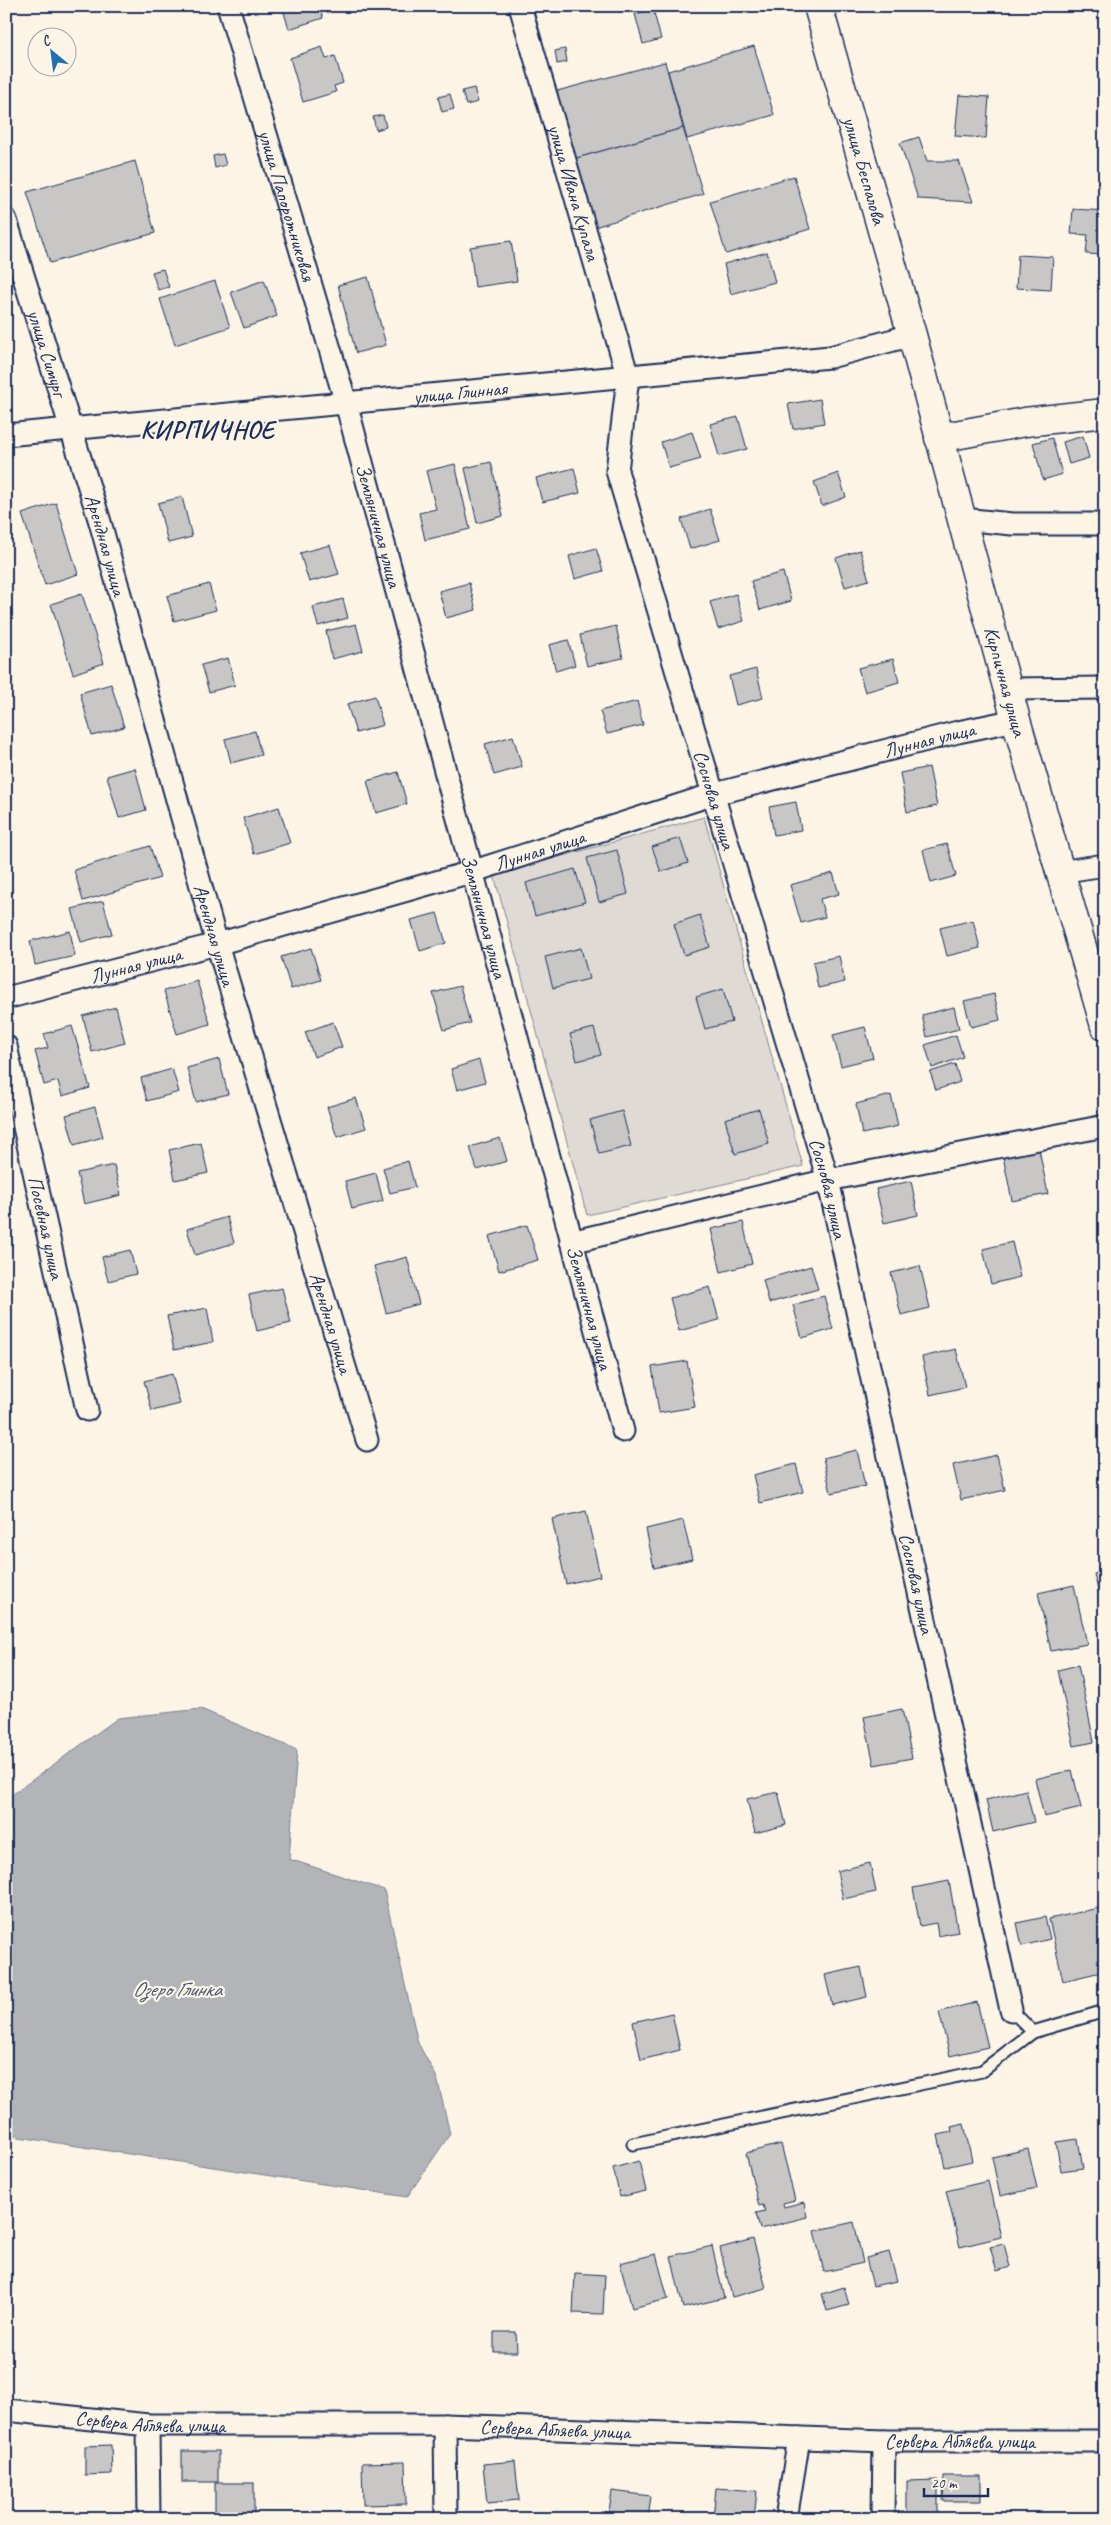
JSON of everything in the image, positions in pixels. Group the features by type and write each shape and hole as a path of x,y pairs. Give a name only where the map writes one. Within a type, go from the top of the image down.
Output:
{"main road":[{"name":"улица Беспалова","path":"818,6 912,335"},
{"name":"Кирпичная улица","path":"912,335 1016,720 1104,1023"},
{"path":"939,438 1026,422 1105,413"}],"street":[{"name":"улица Папоротниковая","path":"228,6 346,403"},
{"name":"улица Ивана Купала","path":"520,6 628,377"},
{"name":"улица Симург","path":"6,220 70,428"},
{"name":"улица Глинная","path":"6,435 830,357 912,335"},
{"name":"Сосновая улица","path":"628,377 617,471 711,796 828,1180 1011,2010"},
{"name":"Земляничная улица","path":"346,403 623,1431"},
{"name":"Арендная улица","path":"70,428 100,522 217,944 367,1440"},
{"path":"962,518 1012,524 1105,524"},
{"path":"1008,689 1105,688"},
{"name":"Лунная улица","path":"6,998 217,944 471,872 711,796 958,732 1016,720"},
{"path":"1059,872 1105,866"},
{"name":"Посевная улица","path":"6,1046 87,1410"},
{"path":"571,1242 828,1180 1105,1126"},
{"name":"Сервера Абляева улица","path":"6,2410 148,2425 445,2425 884,2442 1105,2441"},
{"path":"148,2425 149,2519"},
{"path":"445,2425 446,2519"},
{"path":"786,2519 799,2438"},
{"path":"883,2519 884,2442"}],"lane":[{"path":"1011,2010 1033,2032"},
{"path":"633,2144 982,2071 1033,2032 1105,2011"}],"shaded area":[{"path":"704,817 803,1166 587,1215 494,875"}],"water":[{"name":"Озеро Глинка","path":"201,1709 297,1750 289,1859 384,1890 418,2043 437,2078 450,2134 407,2197 6,2135 6,1799 118,1718"}],"building":[{"path":"282,6 319,6 323,18 289,29"},
{"path":"378,6 399,6 399,8 380,14"},
{"path":"653,9 661,39 643,44 635,14"},
{"path":"754,46 774,115 687,139 668,71"},
{"path":"322,47 326,59 335,56 343,83 334,86 336,92 303,102 290,58"},
{"path":"565,49 567,62 557,64 555,51"},
{"path":"665,62 683,128 573,159 557,91"},
{"path":"474,88 478,102 466,105 462,91"},
{"path":"450,94 454,109 442,112 438,97"},
{"path":"959,95 989,97 986,138 955,136"},
{"path":"383,115 386,127 376,130 373,117"},
{"path":"683,128 703,194 591,228 573,159"},
{"path":"919,137 927,161 959,161 973,202 918,199 900,143"},
{"path":"223,154 226,165 215,168 213,156"},
{"path":"135,161 155,233 50,263 27,192"},
{"path":"794,176 810,229 726,254 710,201"},
{"path":"1073,209 1105,211 1105,255 1086,254 1088,235 1071,234"},
{"path":"511,241 517,281 475,287 470,247"},
{"path":"767,252 775,282 731,294 724,264"},
{"path":"1018,255 1053,257 1051,290 1016,288"},
{"path":"1105,267 1105,303 1102,303"},
{"path":"163,269 169,287 158,290 152,272"},
{"path":"368,277 386,345 356,353 338,285"},
{"path":"264,280 277,316 244,328 231,292"},
{"path":"215,281 230,327 175,345 160,299"},
{"path":"820,399 824,423 793,429 788,404"},
{"path":"738,417 747,449 719,456 710,424"},
{"path":"692,432 701,459 669,468 661,442"},
{"path":"1083,436 1089,458 1069,464 1063,442"},
{"path":"1052,438 1062,474 1043,480 1033,443"},
{"path":"491,462 503,516 477,523 465,468"},
{"path":"455,464 470,529 425,540 419,513 436,509 426,471"},
{"path":"574,468 580,493 542,502 536,478"},
{"path":"838,473 846,497 822,506 814,482"},
{"path":"182,497 192,537 168,543 158,503"},
{"path":"56,503 78,574 45,585 22,514"},
{"path":"710,509 720,540 690,549 681,519"},
{"path":"330,545 339,574 309,582 300,553"},
{"path":"596,548 603,571 575,579 569,556"},
{"path":"860,550 869,580 845,587 836,558"},
{"path":"783,572 791,601 760,610 751,581"},
{"path":"469,583 476,610 446,618 439,591"},
{"path":"209,584 216,610 174,621 167,596"},
{"path":"82,594 104,663 73,674 51,604"},
{"path":"736,594 744,621 718,629 710,602"},
{"path":"343,599 348,618 318,626 313,607"},
{"path":"356,624 363,651 332,659 326,631"},
{"path":"616,626 623,658 587,666 580,635"},
{"path":"568,640 575,665 556,671 549,645"},
{"path":"228,658 235,685 209,692 201,665"},
{"path":"893,659 899,682 865,692 858,668"},
{"path":"756,669 763,698 736,705 729,676"},
{"path":"111,684 124,727 92,736 80,693"},
{"path":"375,696 383,725 356,733 347,704"},
{"path":"637,701 643,725 607,734 600,711"},
{"path":"255,731 261,755 231,763 225,739"},
{"path":"513,736 522,767 494,775 485,744"},
{"path":"929,767 937,806 907,812 900,773"},
{"path":"135,768 146,810 119,818 107,776"},
{"path":"398,772 407,804 376,813 367,781"},
{"path":"796,802 801,830 774,835 769,807"},
{"path":"279,807 290,843 254,854 243,818"},
{"path":"680,838 688,863 661,872 652,847"},
{"path":"947,844 956,876 931,883 923,850"},
{"path":"150,846 160,878 83,901 74,870"},
{"path":"617,850 628,894 599,902 587,858"},
{"path":"575,869 585,902 535,916 526,883"},
{"path":"833,873 839,894 820,899 825,917 801,923 790,885"},
{"path":"103,901 112,934 81,942 72,909"},
{"path":"437,913 446,943 420,951 411,920"},
{"path":"700,915 710,947 684,955 674,924"},
{"path":"973,920 980,948 947,956 940,928"},
{"path":"70,931 75,956 35,965 30,941"},
{"path":"311,948 321,980 291,989 281,957"},
{"path":"581,948 589,979 553,988 545,957"},
{"path":"839,956 845,982 818,988 813,962"},
{"path":"197,981 210,1024 177,1034 164,991"},
{"path":"460,986 470,1023 444,1030 433,993"},
{"path":"723,989 732,1022 705,1029 696,997"},
{"path":"994,994 1000,1020 971,1027 964,1001"},
{"path":"116,1007 125,1043 92,1052 83,1016"},
{"path":"954,1007 959,1029 927,1037 922,1015"},
{"path":"333,1022 342,1047 314,1057 305,1032"},
{"path":"72,1026 90,1088 62,1096 58,1081 44,1085 35,1051 48,1048 44,1034"},
{"path":"865,1027 873,1058 841,1066 833,1035"},
{"path":"594,1028 601,1055 577,1061 570,1034"},
{"path":"956,1035 963,1057 932,1068 925,1045"},
{"path":"219,1059 228,1094 196,1102 187,1068"},
{"path":"479,1060 485,1082 457,1090 451,1069"},
{"path":"955,1064 960,1082 936,1090 930,1072"},
{"path":"172,1069 179,1092 147,1101 141,1078"},
{"path":"891,1095 898,1126 862,1134 856,1104"},
{"path":"356,1098 366,1128 337,1137 327,1107"},
{"path":"95,1107 103,1137 74,1145 66,1115"},
{"path":"759,1109 769,1144 735,1154 725,1119"},
{"path":"622,1111 631,1146 599,1154 590,1120"},
{"path":"500,1138 507,1161 477,1170 470,1147"},
{"path":"201,1143 208,1173 175,1180 169,1150"},
{"path":"1039,1149 1048,1194 1012,1201 1003,1156"},
{"path":"408,1161 415,1187 390,1193 383,1168"},
{"path":"114,1165 121,1195 84,1204 77,1173"},
{"path":"376,1173 383,1201 352,1209 345,1181"},
{"path":"911,1181 918,1215 884,1223 876,1189"},
{"path":"227,1217 234,1243 195,1255 187,1229"},
{"path":"743,1222 752,1264 721,1272 711,1229"},
{"path":"527,1225 538,1260 499,1271 489,1236"},
{"path":"1012,1242 1020,1277 991,1284 983,1249"},
{"path":"130,1250 136,1274 108,1281 102,1257"},
{"path":"407,1257 419,1304 386,1313 374,1266"},
{"path":"811,1266 818,1289 769,1303 763,1280"},
{"path":"920,1266 930,1308 901,1315 891,1273"},
{"path":"710,1287 719,1320 679,1331 670,1298"},
{"path":"282,1288 291,1323 257,1331 249,1295"},
{"path":"824,1296 833,1329 802,1338 793,1305"},
{"path":"207,1308 213,1342 174,1350 167,1316"},
{"path":"956,1349 965,1387 930,1395 922,1357"},
{"path":"687,1361 695,1407 659,1413 652,1367"},
{"path":"172,1374 180,1404 152,1411 144,1381"},
{"path":"857,1450 865,1486 831,1493 823,1458"},
{"path":"997,1455 1005,1490 961,1500 953,1465"},
{"path":"796,1464 803,1492 760,1503 753,1475"},
{"path":"586,1511 600,1576 566,1584 552,1519"},
{"path":"683,1520 692,1559 654,1568 646,1529"},
{"path":"1105,1571 1105,1617 1094,1574"},
{"path":"1074,1585 1087,1644 1051,1651 1038,1593"},
{"path":"1078,1665 1094,1742 1074,1746 1058,1670"},
{"path":"902,1709 912,1758 874,1765 864,1717"},
{"path":"1072,1770 1081,1808 1044,1817 1035,1779"},
{"path":"1026,1790 1034,1822 993,1832 986,1800"},
{"path":"778,1792 786,1825 755,1833 747,1799"},
{"path":"870,1863 876,1892 843,1899 837,1871"},
{"path":"949,1881 958,1932 938,1936 936,1923 920,1926 913,1888"},
{"path":"1103,1907 1105,1971 1063,1981 1049,1919"},
{"path":"1045,1917 1050,1939 1022,1946 1017,1923"},
{"path":"861,1967 867,1997 832,2005 825,1975"},
{"path":"977,2002 988,2047 950,2056 939,2012"},
{"path":"672,2013 680,2050 641,2060 633,2022"},
{"path":"964,2124 972,2161 945,2167 938,2135 952,2132 951,2127"},
{"path":"1078,2139 1083,2168 1061,2171 1056,2142"},
{"path":"781,2144 795,2200 783,2203 784,2207 804,2202 807,2217 760,2229 756,2213 765,2211 763,2205 759,2206 746,2153"},
{"path":"1028,2149 1037,2188 1000,2196 992,2157"},
{"path":"639,2161 646,2191 620,2197 613,2168"},
{"path":"988,2181 1001,2237 960,2247 946,2191"},
{"path":"854,2222 863,2263 824,2272 814,2231"},
{"path":"753,2239 766,2288 732,2297 720,2248"},
{"path":"1004,2244 1010,2267 997,2271 990,2247"},
{"path":"712,2246 724,2298 683,2308 671,2256"},
{"path":"889,2252 897,2281 873,2286 866,2258"},
{"path":"656,2254 668,2299 632,2308 620,2263"},
{"path":"575,2273 605,2275 603,2314 573,2313"},
{"path":"844,2287 849,2305 827,2311 822,2294"},
{"path":"494,2332 516,2332 517,2352 494,2352"},
{"path":"111,2445 112,2474 85,2475 85,2446"},
{"path":"182,2451 218,2451 218,2482 182,2482"},
{"path":"515,2461 519,2500 487,2503 483,2464"},
{"path":"405,2462 406,2504 363,2505 362,2463"},
{"path":"944,2476 981,2476 981,2501 943,2501"},
{"path":"938,2480 938,2519 907,2519 907,2481"},
{"path":"215,2483 254,2483 254,2519 215,2519"},
{"path":"716,2488 757,2491 754,2519 713,2519"},
{"path":"612,2491 651,2496 648,2519 608,2519"}],"district":[{"name":"КИРПИЧНОЕ","path":"208,429"}]}
